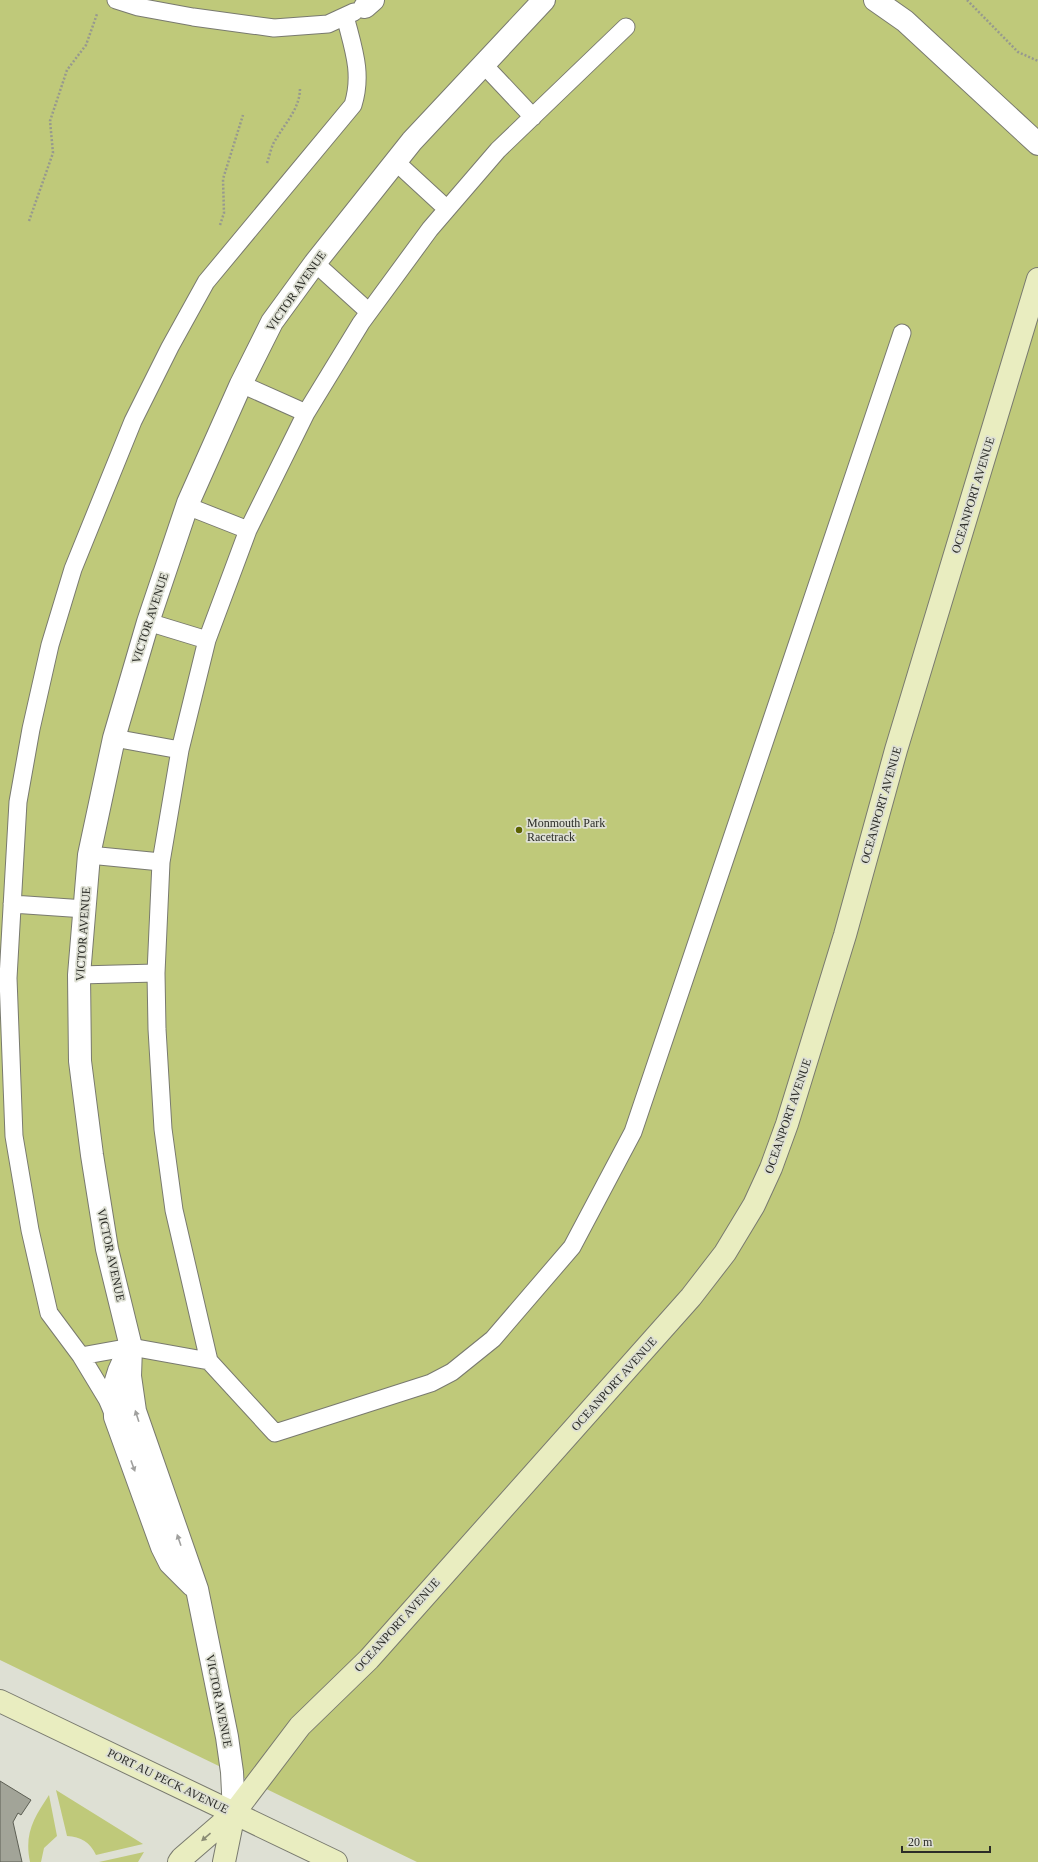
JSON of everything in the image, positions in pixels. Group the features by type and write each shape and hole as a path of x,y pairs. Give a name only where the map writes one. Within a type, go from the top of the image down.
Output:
{"main road":[{"name":"OCEANPORT AVENUE","path":"234,1813 300,1726 369,1658 691,1297 725,1253 754,1205 771,1168 787,1124 845,935 896,750 1038,279"},
{"name":"PORT AU PECK AVENUE","path":"0,1701 336,1862"},
{"path":"179,1862 234,1813"},
{"path":"224,1862 234,1813"}],"street":[{"name":"VICTOR AVENUE","path":"234,1813 232,1772 227,1737 197,1589 135,1411 130,1376 131,1347 107,1249 92,1155 80,1061 79,975 89,855 114,738 148,622 187,506 240,384 272,322 315,263 412,142 544,0"},
{"path":"875,0 905,21 1038,144"},
{"path":"131,1347 121,1366 114,1387 113,1396 115,1416 162,1547 170,1563 197,1589"}],"lane":[{"path":"116,0 138,7 186,16 274,28 328,24 369,4"},
{"path":"115,1416 107,1399 81,1356 49,1314 30,1230 14,1136 8,978 18,802 31,729 50,645 73,569 133,421 170,347 206,282 353,105 358,90 358,76 345,16"},
{"path":"626,27 498,150 430,229 369,312 306,413 248,530 207,640 180,750 161,862 156,973 162,1129 172,1197 191,1287 209,1361 275,1433 432,1383 452,1372 493,1339 572,1247 633,1132 902,333"},
{"path":"483,64 533,117"},
{"path":"396,162 447,209"},
{"path":"315,263 369,312"},
{"path":"240,384 306,413"},
{"path":"187,506 248,530"},
{"path":"148,622 207,640"},
{"path":"114,738 180,750"},
{"path":"89,855 161,862"},
{"path":"12,904 85,909"},
{"path":"79,975 156,973"},
{"path":"81,1356 131,1347 209,1361"}],"path":[{"path":"967,0 1018,52 1038,61"},
{"path":"29,221 53,153 50,121 67,70 86,45 99,8"},
{"path":"267,163 275,140 293,114 300,96 300,88"},
{"path":"218,231 224,212 223,179 243,115"}],"green space":[{"name":"Monmouth Park Racetrack","path":"0,0 1038,0 1038,1862 417,1862 0,1660"},
{"path":"56,1790 143,1844 96,1855 94,1850 81,1839 67,1836"},
{"path":"49,1795 57,1836 44,1848 41,1862 30,1862 28,1852 29,1834 39,1811"},
{"path":"144,1852 138,1862 99,1862"}],"building":[{"path":"0,1781 31,1800 21,1815 18,1813 13,1822 22,1862 0,1862"}],"place":[{"name":"Monmouth Park Racetrack","path":"519,830"}]}
